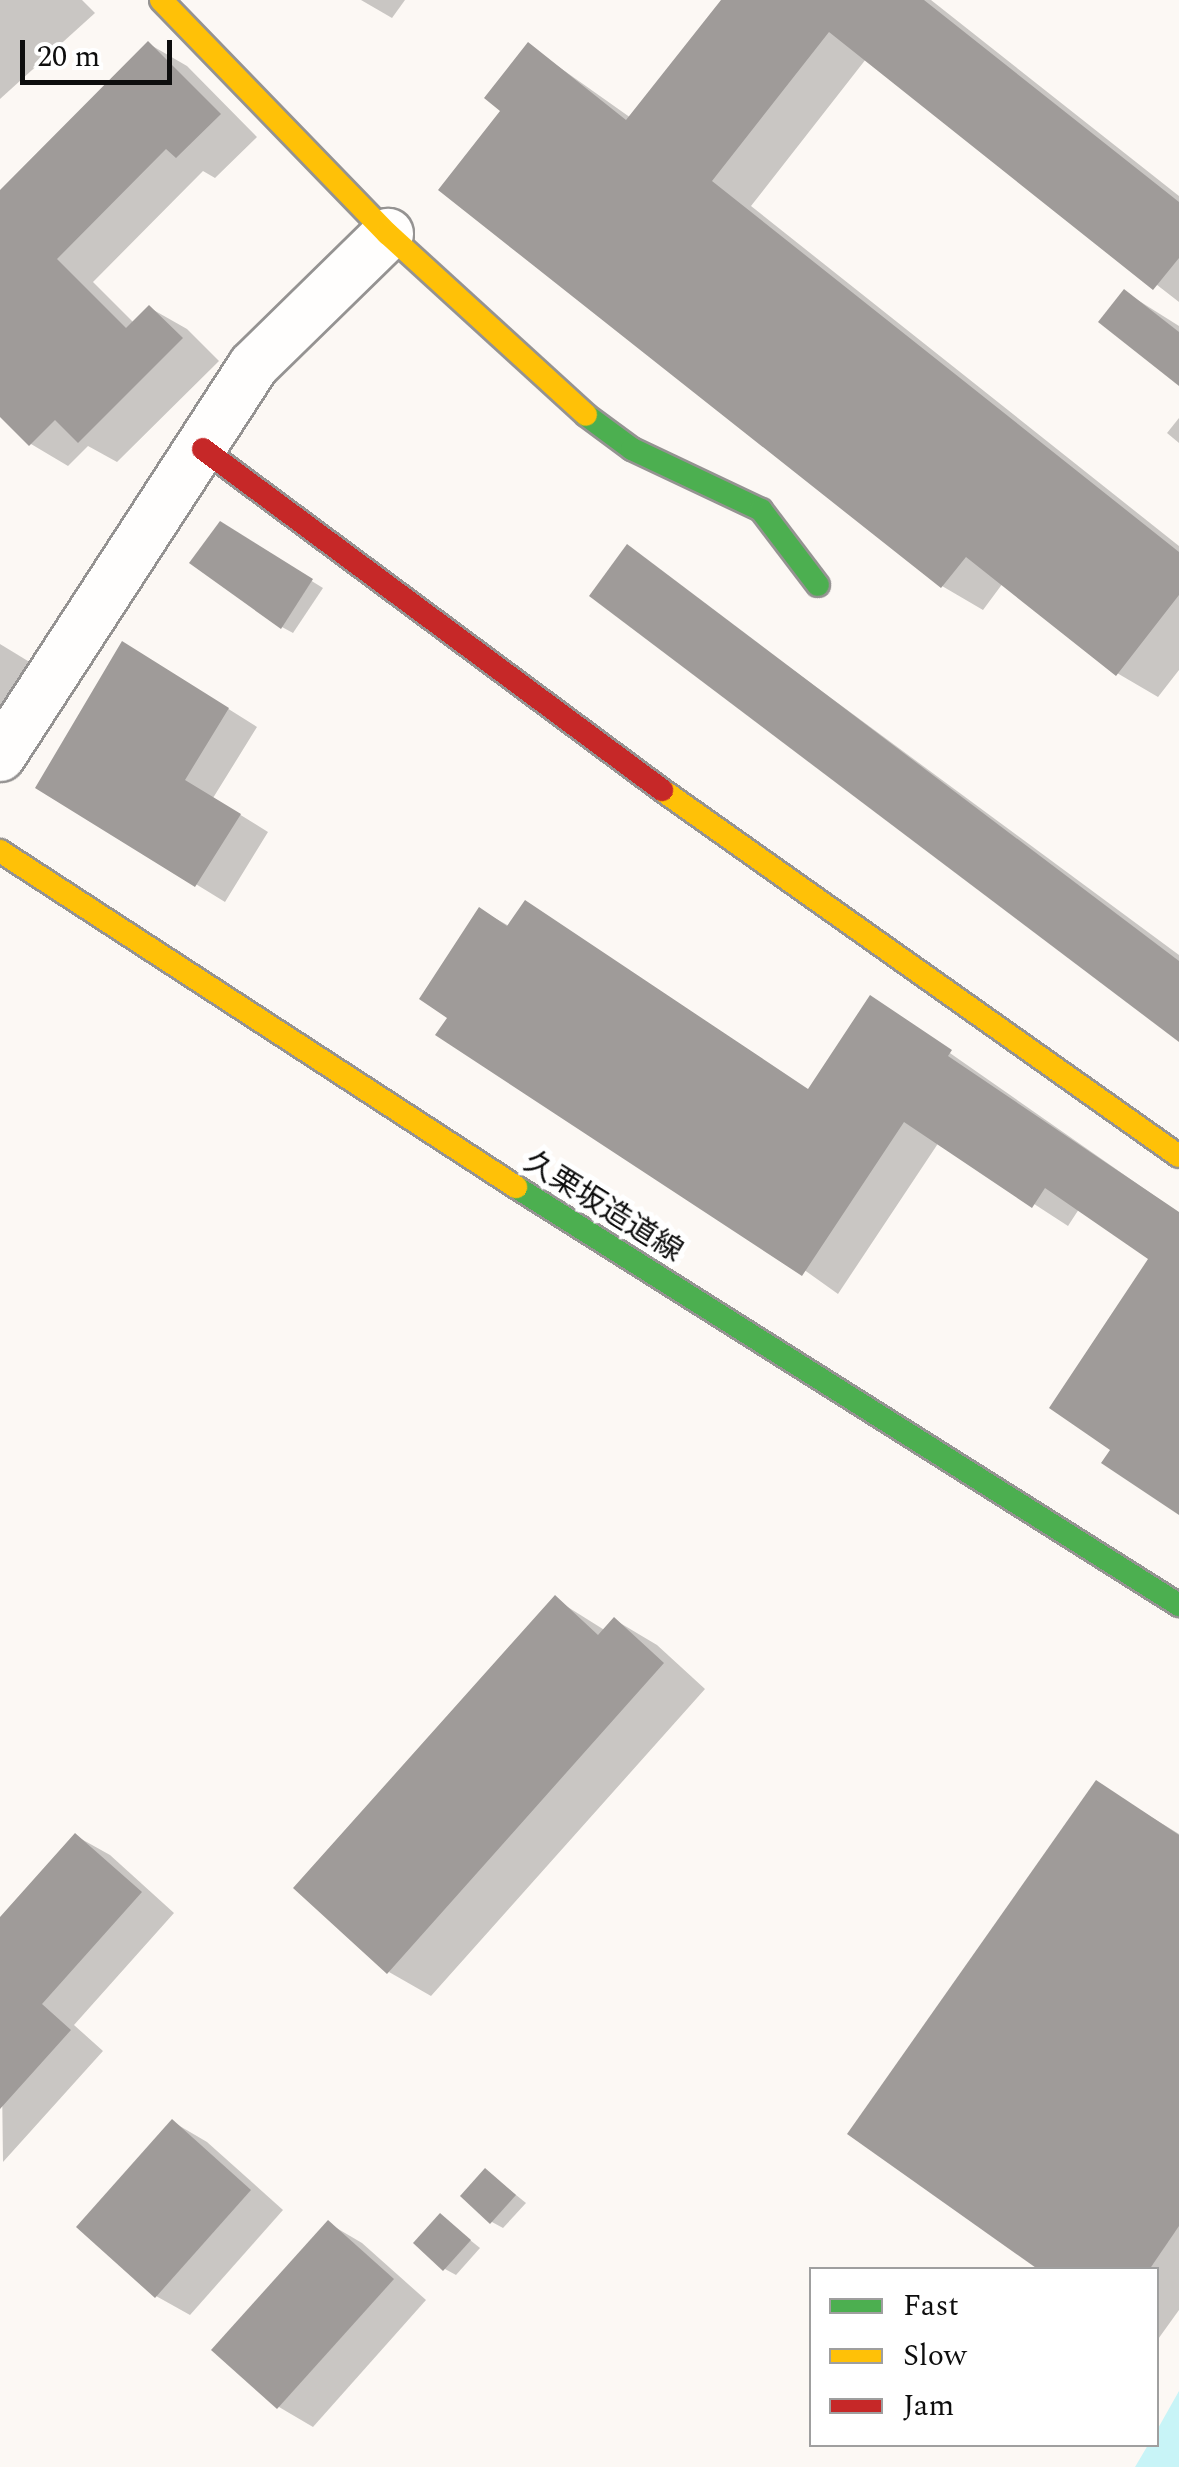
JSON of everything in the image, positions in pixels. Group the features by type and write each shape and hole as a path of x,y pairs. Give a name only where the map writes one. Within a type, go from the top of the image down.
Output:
{"street":[{"path":"160,0 388,234 562,398 618,439 761,510 818,585"},
{"path":"0,756 203,450 253,366 388,234"},
{"path":"203,450 676,801 1179,1156"},
{"name":"久栗坂造道線","path":"0,852 539,1202 1179,1605"}],"water":[{"path":"1179,2391 1179,2467 1135,2467 1147,2447 1159,2447 1159,2426"}],"building":[{"path":"721,0 924,0 1179,202 1179,258 1153,290 829,32 712,181 1179,552 1179,595 1116,676 966,557 941,588 438,190 500,111 484,98 528,42 626,120"},
{"path":"148,41 221,114 176,158 166,149 57,259 126,328 149,305 183,338 78,443 55,420 29,446 0,417 0,190"},
{"path":"1124,289 1179,332 1179,386 1098,322"},
{"path":"220,521 313,579 281,629 189,563"},
{"path":"627,544 1179,961 1179,1042 589,596"},
{"path":"122,641 229,708 185,780 241,814 195,887 35,788"},
{"path":"525,900 808,1089 870,995 952,1050 948,1056 1179,1212 1179,1515 1101,1463 1110,1450 1049,1408 1148,1259 1045,1188 1032,1208 904,1122 802,1276 435,1035 447,1018 419,999 479,907 507,926"},
{"path":"555,1595 598,1635 614,1617 664,1663 387,1974 293,1888"},
{"path":"1096,1780 1179,1835 1179,2226 1151,2267 1035,2267 847,2134"},
{"path":"75,1833 142,1892 42,2004 71,2030 0,2109 0,1917"},
{"path":"172,2119 251,2190 155,2298 76,2227"},
{"path":"485,2168 516,2195 490,2224 460,2196"},
{"path":"440,2213 471,2240 443,2271 413,2243"},
{"path":"328,2220 394,2279 277,2409 211,2350"}],"traffic: fast":[{"path":"586,415 632,449 761,510 818,585"},
{"path":"516,1187 1179,1605"}],"traffic: slow":[{"path":"161,0 388,234 586,415"},
{"path":"662,790 1179,1156"},
{"path":"0,851 516,1187"}],"traffic: jam":[{"path":"203,449 662,790"}]}
